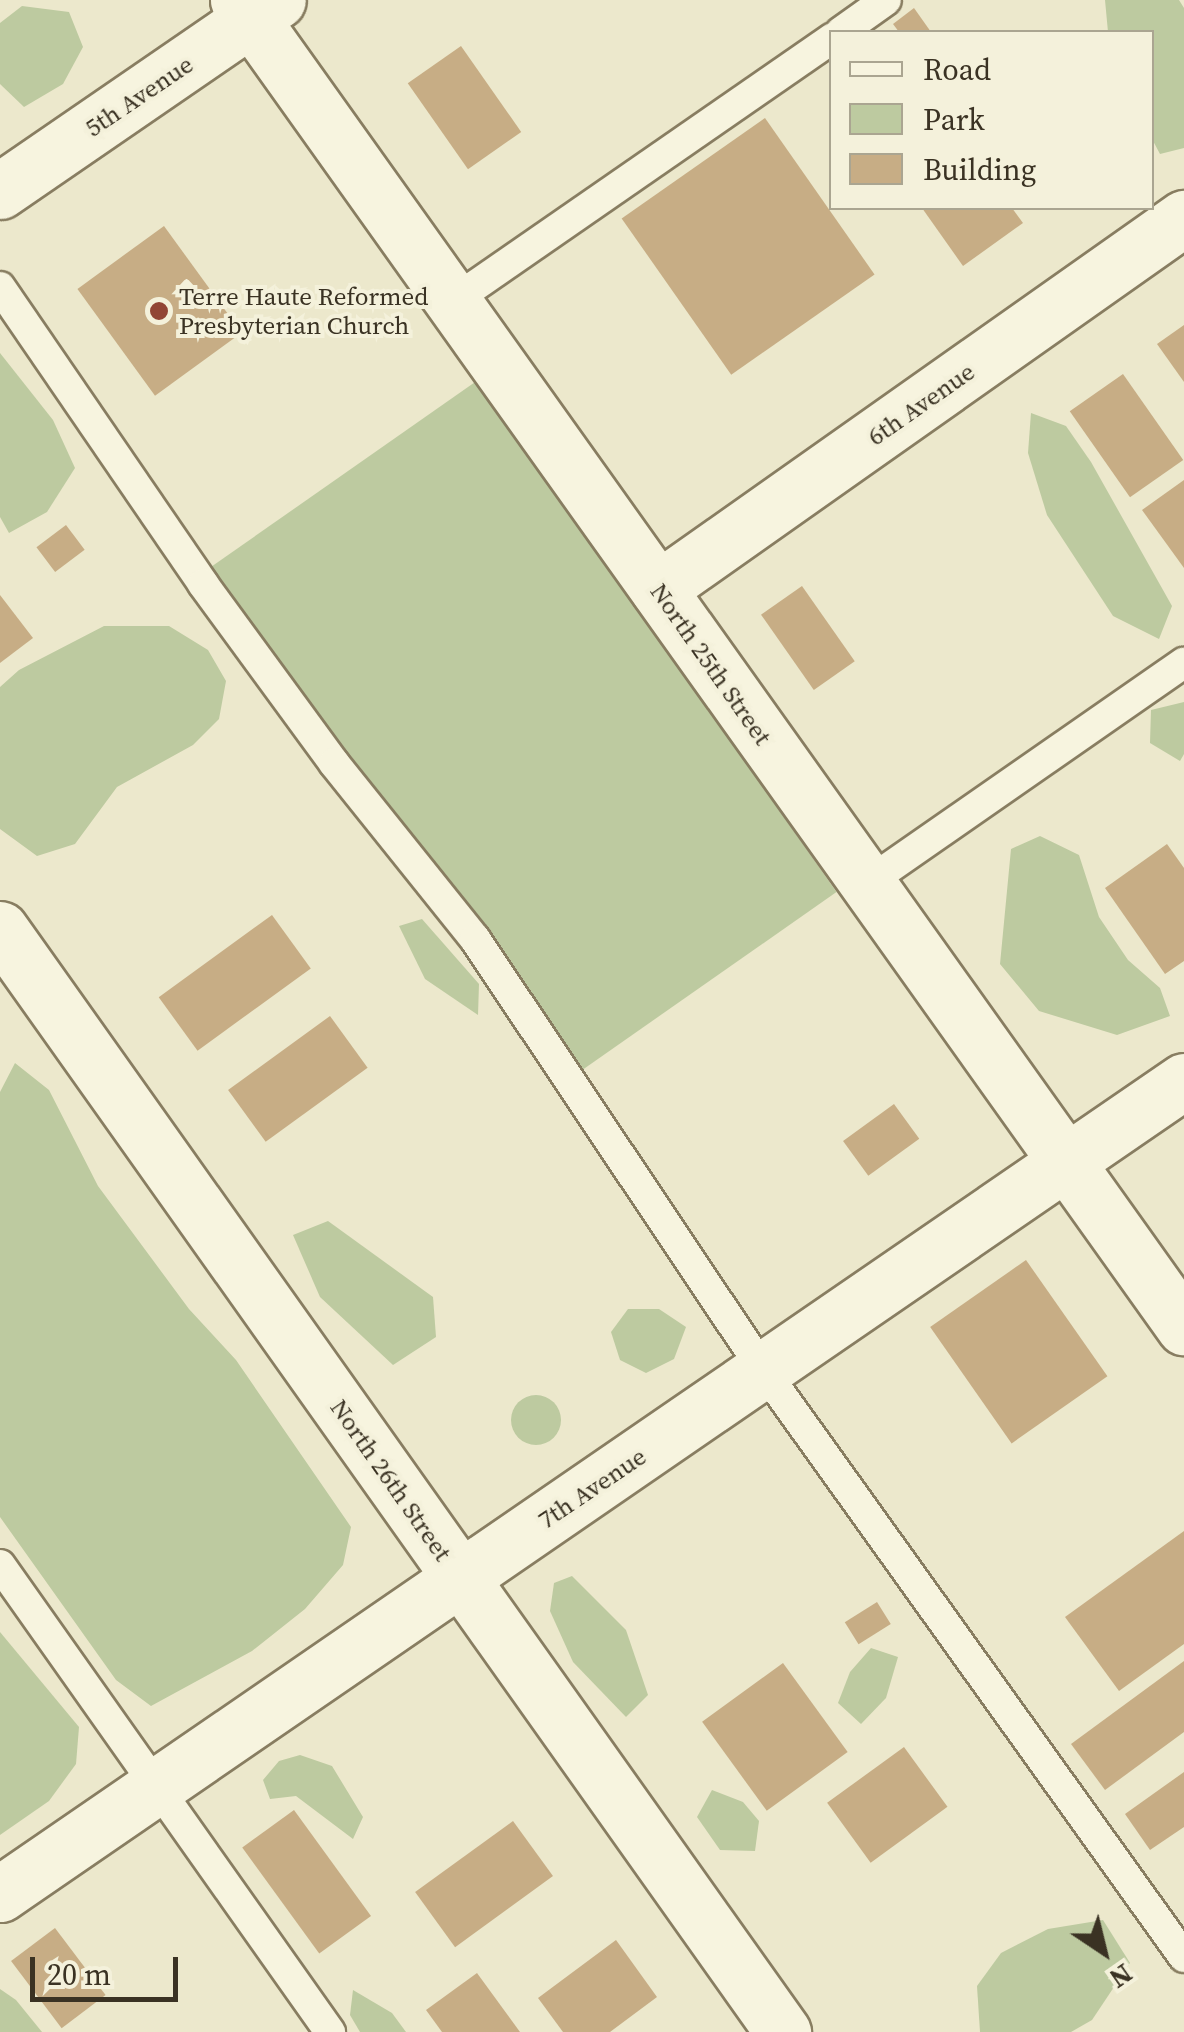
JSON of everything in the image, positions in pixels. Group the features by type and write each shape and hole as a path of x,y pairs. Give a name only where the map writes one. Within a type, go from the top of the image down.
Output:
{"street":[{"name":"5th Avenue","path":"0,192 256,6"},
{"name":"North 25th Street","path":"256,6 453,301 1184,1327"},
{"name":"6th Avenue","path":"658,590 1184,218"},
{"name":"North 26th Street","path":"0,929 783,2032"},
{"name":"7th Avenue","path":"0,1894 1184,1082"}],"lane":[{"path":"843,30 886,0"},
{"path":"453,301 829,41"},
{"path":"0,287 224,614 475,938 764,1371 1184,1956"},
{"path":"867,883 1184,664"},
{"path":"0,1565 330,2032"}],"green space":[{"path":"1105,0 1179,0 1184,8 1184,148 1160,154 1154,143 1154,30 1108,30"},
{"path":"22,6 69,12 83,47 63,84 24,107 0,84 0,23"},
{"path":"0,353 53,420 75,468 47,512 9,533 0,517"},
{"path":"478,380 836,892 566,1081 208,569"},
{"path":"1031,413 1066,426 1091,462 1172,606 1159,639 1113,616 1047,515 1028,453"},
{"path":"104,626 169,626 208,650 226,681 219,719 193,745 117,787 75,844 37,856 0,829 0,687 19,670"},
{"path":"1184,702 1184,754 1180,761 1150,743 1151,710"},
{"path":"1040,836 1079,855 1099,917 1128,960 1160,988 1170,1016 1117,1035 1039,1011 1000,964 1011,849"},
{"path":"422,919 479,984 478,1015 425,979 399,926"},
{"path":"15,1063 49,1090 98,1186 189,1309 236,1360 351,1527 343,1565 305,1609 252,1651 151,1706 116,1680 0,1517 0,1092"},
{"path":"328,1221 433,1297 436,1337 393,1365 320,1297 293,1235"},
{"path":"628,1309 659,1309 686,1327 674,1359 646,1373 620,1360 611,1332"},
{"path":"536,1395 554,1402 561,1420 554,1438 536,1445 518,1438 511,1420 518,1402"},
{"path":"572,1576 626,1630 648,1695 626,1717 573,1662 550,1611 554,1583"},
{"path":"0,1632 79,1727 76,1764 49,1801 0,1835"},
{"path":"871,1648 898,1657 886,1698 861,1724 838,1703 850,1672"},
{"path":"300,1755 332,1766 363,1817 353,1839 296,1796 270,1799 263,1780 279,1761"},
{"path":"712,1790 743,1802 759,1821 755,1851 720,1850 697,1817"},
{"path":"1103,1920 1130,1963 1092,2020 1071,2032 980,2032 977,1986 1001,1953 1048,1929"},
{"path":"0,1989 16,2000 42,2032 0,2032"},
{"path":"353,1990 392,2013 406,2032 360,2032 350,2015"}],"building":[{"path":"914,8 930,30 898,30 893,24"},
{"path":"461,46 521,132 468,169 408,83"},
{"path":"765,118 875,274 731,375 622,218"},
{"path":"923,210 1013,210 1023,223 963,266"},
{"name":"Terre Haute Reformed Presbyterian Church","path":"164,226 242,333 155,396 77,289"},
{"path":"1184,325 1184,382 1157,344"},
{"path":"1123,374 1183,460 1130,497 1070,411"},
{"path":"1184,480 1184,568 1142,510"},
{"path":"66,525 85,550 55,572 36,547"},
{"path":"802,586 855,661 814,690 761,615"},
{"path":"0,595 33,638 0,663"},
{"path":"1167,844 1184,868 1184,961 1165,974 1105,888"},
{"path":"272,915 311,968 198,1051 159,997"},
{"path":"330,1016 368,1068 266,1142 228,1090"},
{"path":"894,1104 919,1139 868,1176 843,1141"},
{"path":"1026,1260 1107,1376 1012,1443 930,1327"},
{"path":"1184,1531 1184,1644 1119,1691 1065,1617"},
{"path":"877,1602 891,1624 859,1644 845,1622"},
{"path":"1184,1661 1184,1732 1105,1790 1071,1744"},
{"path":"783,1663 848,1752 767,1811 702,1722"},
{"path":"904,1747 947,1807 871,1863 827,1803"},
{"path":"1184,1772 1184,1827 1150,1850 1125,1814"},
{"path":"294,1810 371,1916 319,1954 242,1848"},
{"path":"513,1821 553,1876 455,1947 415,1892"},
{"path":"55,1928 106,1995 62,2028 11,1961"},
{"path":"616,1940 657,1997 610,2032 563,2032 538,1998"},
{"path":"477,1973 520,2032 442,2032 426,2010"}],"place":[{"name":"Terre Haute Reformed Presbyterian Church","path":"159,311"}]}
